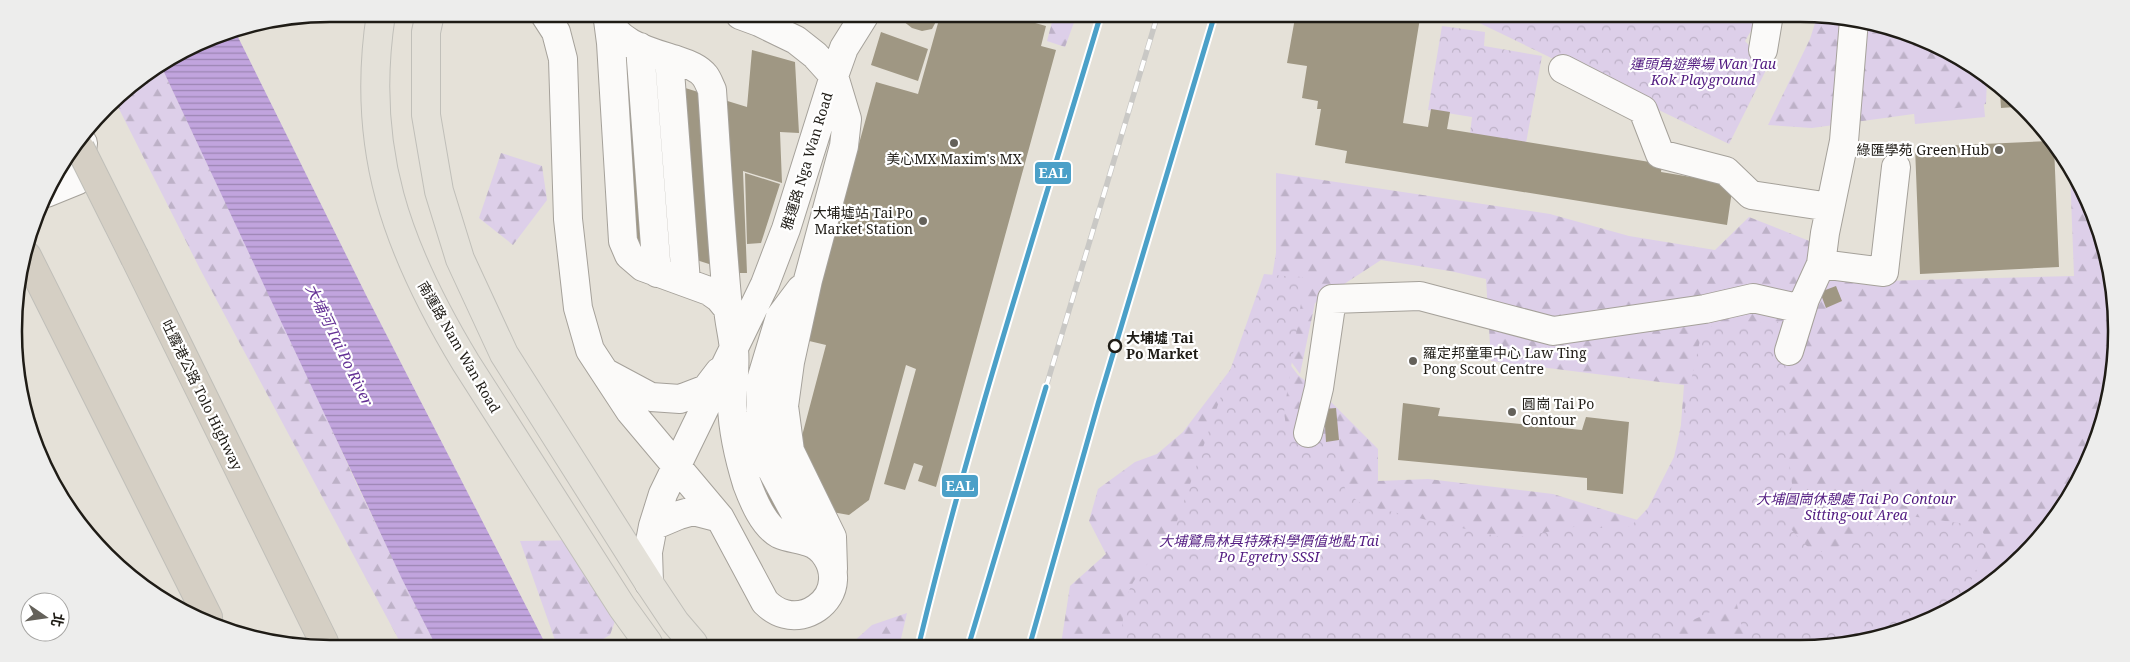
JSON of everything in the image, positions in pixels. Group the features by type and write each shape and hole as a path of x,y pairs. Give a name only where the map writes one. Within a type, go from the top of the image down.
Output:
{"highway":[{"name":"吐露港公路 Tolo Highway","path":"81,150 323,640"},
{"path":"30,262 206,613"}],"main road":[{"name":"南運路 Nam Wan Road","path":"380,22 374,98 377,140 393,212 408,254 441,322 466,363 622,607 646,640"},
{"path":"428,22 426,32 426,115 439,191 460,259 504,354 649,583 675,622 690,640"}],"street":[{"path":"550,22 556,32 563,59"},
{"path":"566,22 563,59 568,219 578,308 590,350 630,411 720,518 765,602 775,610 797,615 818,608 830,593 833,585 832,537 790,450 784,406 790,362 808,280 844,146 847,119 834,76 844,48 860,22"},
{"path":"608,22 611,43 623,241 629,256 643,267 708,294"},
{"path":"610,22 628,42 681,62 705,75 712,90 708,294"},
{"name":"雅運路 Nga Wan Road","path":"649,583 648,552 653,526 663,494 765,284 786,230 834,76 815,55 796,40 759,22"},
{"path":"1763,50 1768,22"},
{"path":"1789,351 1802,309 1821,264 1830,207 1844,140 1853,27"},
{"path":"640,47 657,272"},
{"path":"681,62 708,294 734,351"},
{"path":"1563,69 1643,110 1660,154 1726,171 1751,195 1830,207"},
{"path":"58,187 78,180 82,148"},
{"path":"1821,264 1884,272 1896,167"},
{"path":"808,280 780,317 761,380 760,427 767,461 811,543"},
{"path":"1308,433 1319,388 1332,299 1420,296 1553,331 1705,309 1727,302 1753,298 1802,309"},
{"name":"雅運路 Nga Wan Road","path":"602,370 651,397 680,400 706,389 734,351"},
{"name":"雅運路 Nga Wan Road","path":"734,351 732,406 735,439 748,486 766,522 779,534 811,543 822,550 829,560 833,572"},
{"path":"653,526 679,515 693,512 720,518"}],"green space":[{"path":"1052,22 1074,22 1065,47 1047,41"},
{"name":"運頭角遊樂場 Wan Tau Kok Playground","path":"1477,22 1756,22 1745,41 1768,66 1729,144"},
{"path":"1815,23 1819,23 1859,28 1917,46 1953,64 1987,86 1986,104 1812,128 1768,125 1810,39"},
{"path":"1442,26 1485,32 1484,46 1542,56 1526,143 1470,134 1472,117 1428,110"},
{"path":"1908,44 1935,54 1982,82 1985,117 1915,124"},
{"path":"164,72 307,374 357,485 433,640 399,640 200,269 118,108 143,86"},
{"path":"501,153 542,166 547,200 513,245 479,218"},
{"name":"大埔圓崗休憩處 Tai Po Contour Sitting-out Area","path":"1276,173 1550,214 1629,236 1715,250 1749,217 1817,244 1882,281 2074,276 2071,185 2084,213 2097,251 2102,271 2107,311 2107,351 2102,391 2084,449 2056,502 2044,519 2017,549 1987,576 1970,588 1935,608 1898,623 1859,634 1799,640 1062,640 1070,586 1106,554 1089,521 1098,489 1135,462 1157,454 1183,432 1262,328 1298,375 1331,402 1378,449 1378,481 1428,479 1553,494 1657,526 1679,450 1684,385 1491,361 1486,279 1381,260 1315,303 1300,374 1264,324 1276,253"},
{"name":"大埔鷺鳥林具特殊科學價值地點 Tai Po Egretry SSSI","path":"1264,274 1305,278 1284,412 1286,426 1296,438 1339,440 1341,474 1346,492 1363,505 1509,539 1579,526 1615,529 1631,526 1648,508 1674,457 1703,327 1788,321 1786,434 1792,484 1788,507 1791,529 1799,538 1811,550 1827,553 1890,518 1903,515 1973,525 1982,530 1988,544 1967,590 1917,616 1879,629 1839,637 1799,640 1749,640 1743,633 1736,600 1665,633 1671,640 1122,640 1124,611 1131,587 1145,567 1169,544"},
{"path":"589,540 618,613 610,635 601,640 555,640 520,541"},
{"path":"907,613 901,640 855,640 872,625"}],"water":[{"name":"大埔河 Tai Po River","path":"238,37 366,295 543,640 433,640 402,579 164,72 195,54"}],"building":[{"path":"904,22 936,22 932,29 922,31 912,28"},
{"name":"大埔墟站 Tai Po Market Station","path":"938,22 1032,22 1046,26 1041,46 1056,50 936,487 918,481 923,466 914,463 905,490 884,484 916,369 906,365 869,500 849,515 798,506 778,516 766,493 809,471 798,451 826,345 805,340 876,82 918,94"},
{"path":"1294,22 1419,22 1403,123 1428,127 1431,109 1450,112 1447,129 1662,164 1661,172 1733,184 1727,225 1345,163 1347,151 1315,145 1321,109 1317,109 1318,101 1302,98 1307,66 1287,63"},
{"path":"881,32 928,49 918,81 871,65"},
{"path":"752,50 795,62 799,133 780,132 782,183 743,171 747,273 737,273 628,238 617,67 747,107"},
{"path":"2000,98 2011,107 2001,108"},
{"path":"2043,141 2054,158 2059,267 1920,274 1915,147"},
{"path":"745,173 780,184 761,243 747,244"},
{"path":"1836,286 1842,301 1826,308 1820,292"},
{"path":"1403,403 1440,408 1438,416 1582,430 1586,417 1629,422 1623,494 1587,490 1587,478 1398,460"},
{"path":"1336,408 1339,440 1326,442 1324,409"}],"railway":[{"path":"1046,387 1156,22"}],"transit line":[{"name":"EAL","path":"920,640 982,407 1098,22"},
{"name":"EAL","path":"1031,640 1098,404 1213,22"},
{"name":"EAL","path":"970,640 1046,387"}],"place":[{"name":"美心MX Maxim's MX","path":"954,143"},
{"name":"綠匯學苑 Green Hub","path":"1999,150"},
{"name":"大埔墟站 Tai Po Market Station","path":"923,221"},
{"name":"大埔墟 Tai Po Market","path":"1115,346"},
{"name":"羅定邦童軍中心 Law Ting Pong Scout Centre","path":"1413,361"},
{"name":"圓崗 Tai Po Contour","path":"1512,412"}]}
